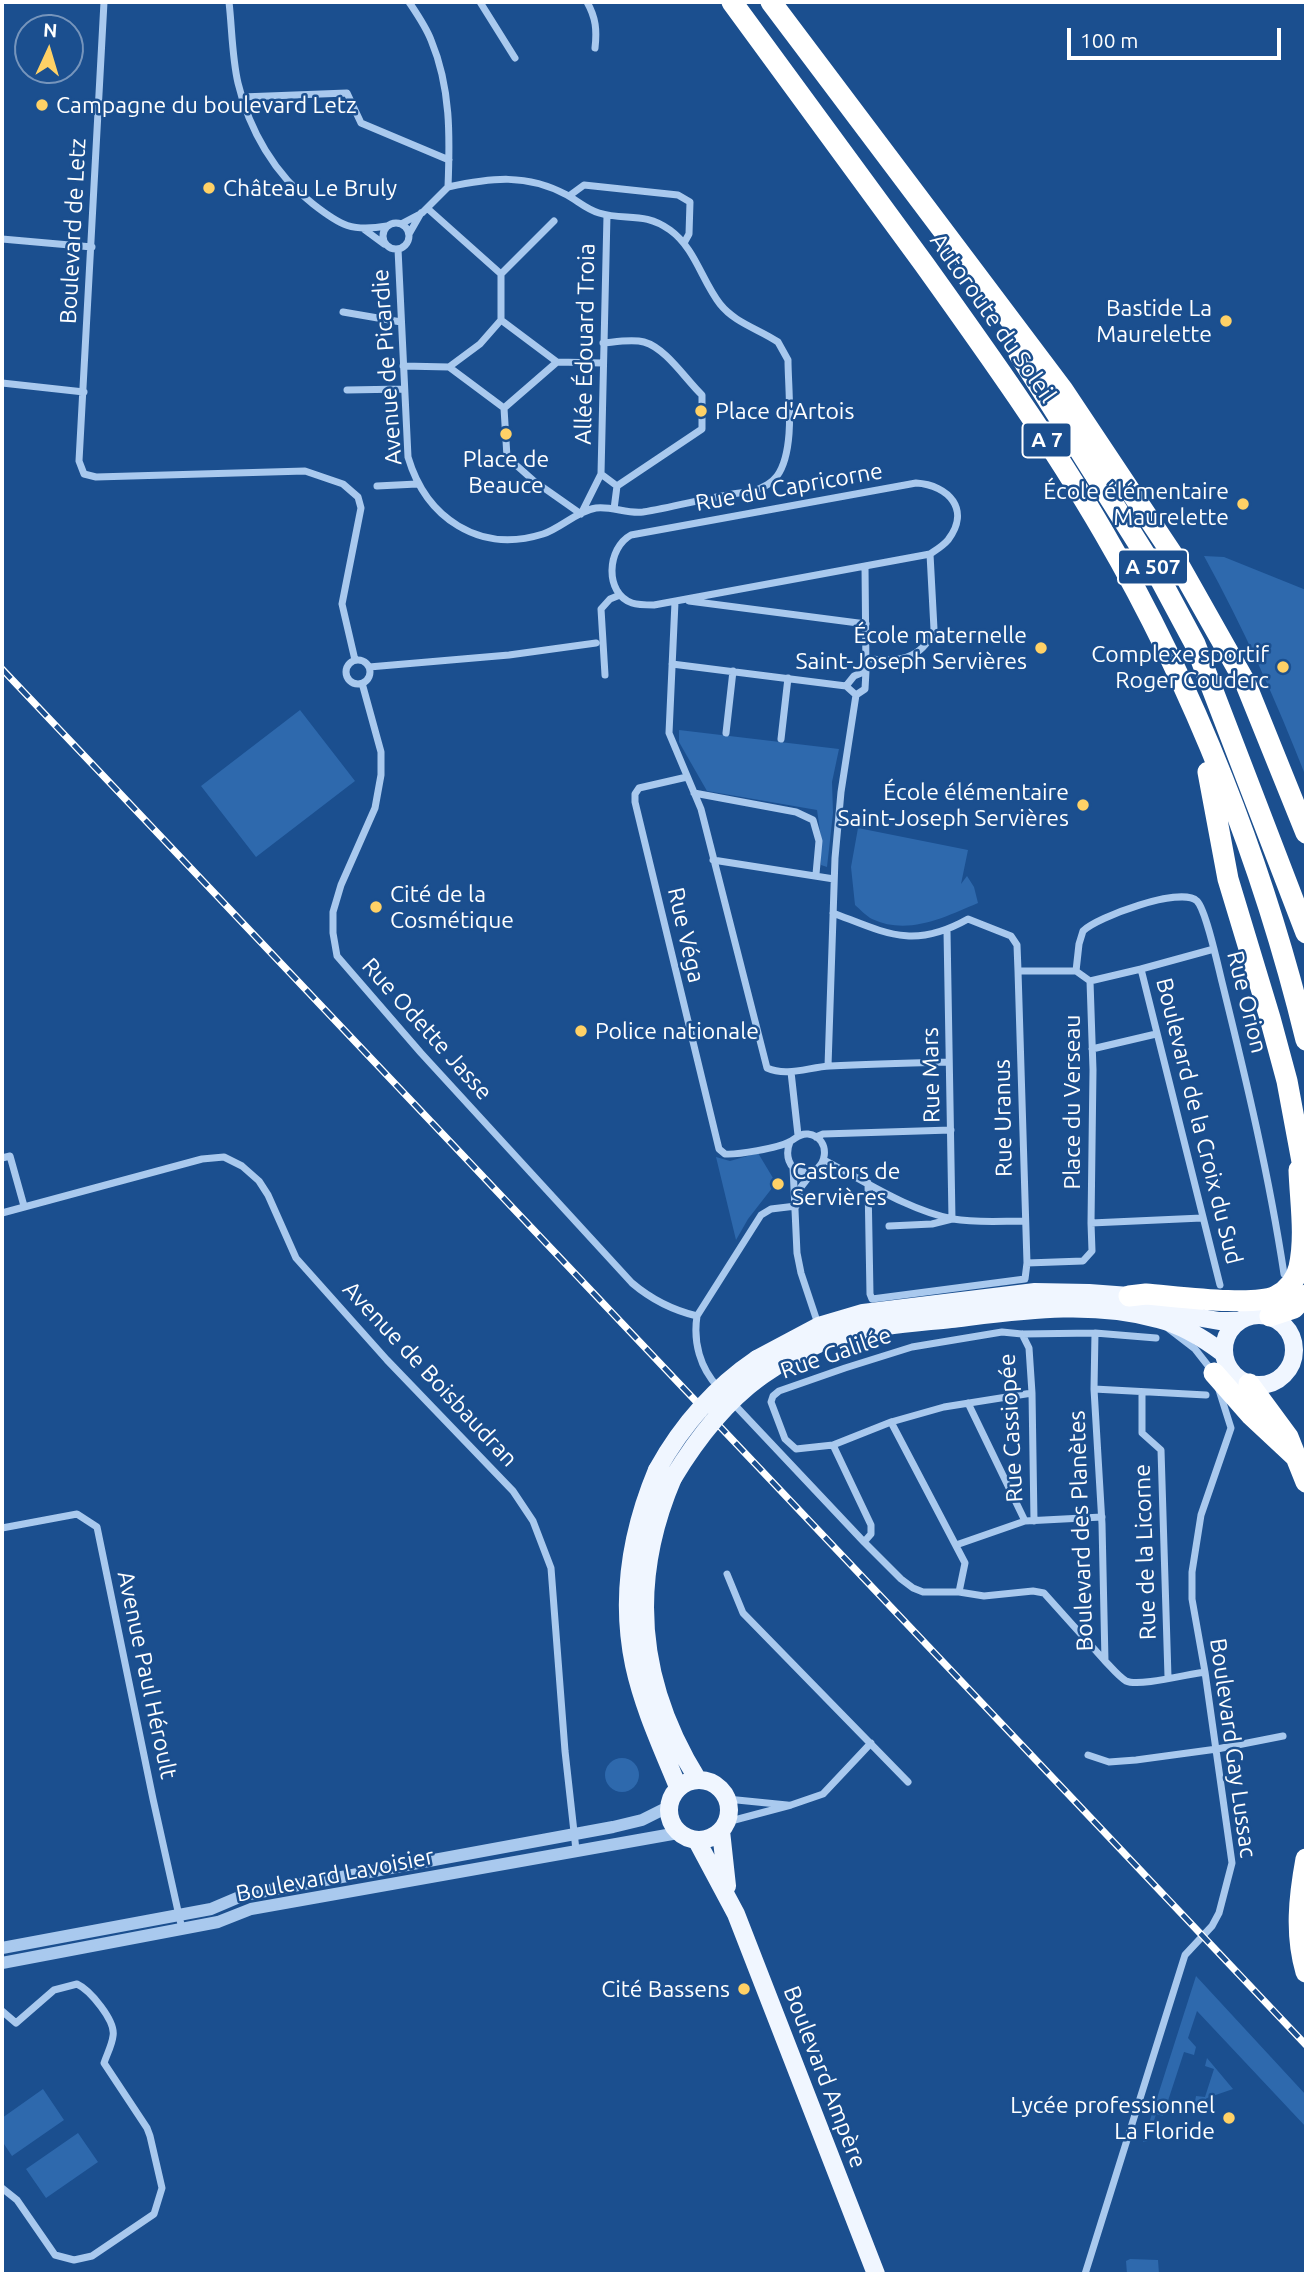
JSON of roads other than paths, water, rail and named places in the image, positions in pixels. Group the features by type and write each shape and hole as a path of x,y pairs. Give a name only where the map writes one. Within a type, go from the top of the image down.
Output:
{"highway":[{"name":"Autoroute du Soleil","path":"732,2 966,322 1068,472 1136,592 1200,725 1236,815 1268,907 1306,1040"},
{"name":"Autoroute du Soleil","path":"771,2 1063,390 1175,558 1245,682 1306,832"},
{"name":"A 507","path":"941,231 1158,575 1195,644 1306,933"},
{"path":"1200,725 1228,879 1270,1018 1298,1136 1306,1183"},
{"path":"1129,1296 1146,1294 1255,1300 1275,1296 1292,1283 1299,1269 1302,1241 1298,1136"},
{"path":"1270,1316 1294,1308 1306,1295"},
{"path":"1218,1363 1251,1415 1296,1457"},
{"path":"1249,1384 1288,1437 1306,1482"},
{"path":"1306,1859 1300,1892 1299,1934 1306,1972"}],"main road":[{"path":"698,1780 682,1754 649,1664 645,1634 645,1579 670,1446 698,1410 737,1372 757,1359 822,1334 863,1313 1035,1292 1129,1296 1202,1318 1238,1321"},
{"path":"678,1787 634,1666 628,1603 636,1529 665,1474 708,1426 747,1387 822,1334 1021,1311 1090,1310 1155,1318 1190,1332 1218,1363 1239,1380 1249,1384 1269,1384 1285,1374 1306,1372"},
{"path":"1218,1363 1226,1335 1238,1321 1248,1316 1270,1316 1286,1328 1300,1349 1285,1374"},
{"path":"698,1780 711,1782 721,1789 727,1799 729,1811 724,1827 710,1839 697,1841 678,1833 670,1821 668,1807 671,1796 678,1787 698,1780"},
{"name":"Boulevard Ampère","path":"724,1827 729,1897"},
{"name":"Boulevard Ampère","path":"697,1841 729,1897 876,2274"}],"street":[{"name":"Boulevard de Letz","path":"104,2 79,461 83,474 96,477 305,471 343,484 358,497 361,509 342,604 355,660"},
{"name":"Avenue de Picardie","path":"229,2 237,80 255,131 274,165 293,189 333,219 365,230 385,244"},
{"path":"409,2 431,40 444,82 450,118 448,187"},
{"path":"480,2 515,58"},
{"path":"587,2 594,15 597,30 595,48"},
{"path":"242,97 347,93 361,122 366,126 449,160"},
{"path":"424,211 401,224 387,226 382,238 385,244 398,249 408,241 409,234 424,211 448,187 506,178 530,181 607,215 631,215 657,222 684,243 727,312 771,337 784,349 788,360 788,445 777,475 766,486 754,491 640,513 614,509 617,486 702,429 702,395 674,362 644,342 604,343"},
{"path":"569,196 584,185 678,195 690,202 689,234 684,243"},
{"path":"424,211 501,274"},
{"name":"Allée Édouard Troia","path":"581,514 601,474 607,215"},
{"path":"449,367 480,344 501,320 501,274 554,221"},
{"path":"401,224 409,234"},
{"name":"Avenue de Picardie","path":"365,230 387,226"},
{"path":"2,239 92,247"},
{"name":"Avenue de Picardie","path":"398,249 408,457 417,484 438,512 452,524 486,537 527,538 547,532 597,508 614,509"},
{"path":"343,312 401,322"},
{"path":"501,320 557,362 603,363"},
{"path":"504,408 557,362"},
{"path":"403,366 449,367 504,408 507,457 534,481 581,514"},
{"path":"2,383 84,392"},
{"path":"347,390 404,389"},
{"name":"Allée Édouard Troia","path":"601,474 617,486"},
{"name":"Rue du Capricorne","path":"620,595 614,580 613,554 624,538 631,534 916,483 932,484 945,490 956,505 954,530 946,542 930,554"},
{"path":"377,486 417,484"},
{"path":"605,675 601,609 610,599 620,595 632,603 654,605 679,602 930,554 934,629 930,640 912,656 887,661 865,658"},
{"path":"828,1066 834,878 841,792 856,695 865,689 864,566"},
{"path":"679,602 866,624"},
{"path":"679,602 672,664 669,733 701,809 767,1068 776,1072 791,1072 828,1066 949,1062"},
{"path":"369,667 509,655 596,643"},
{"path":"355,660 362,660 369,667 370,676 362,683 351,682 346,673 348,666 355,660"},
{"path":"672,664 846,686 856,695"},
{"path":"726,733 733,671"},
{"path":"846,686 853,676 866,671"},
{"path":"781,739 788,678"},
{"name":"Rue Odette Jasse","path":"362,683 381,752 381,775 376,808 341,884 333,912 337,956 429,1062 632,1283 648,1297 697,1316"},
{"name":"Rue Véga","path":"687,777 639,788 635,794 635,802 719,1149 724,1154 736,1155 790,1142"},
{"path":"694,793 796,812 813,820 819,841 816,874"},
{"path":"713,860 834,878"},
{"name":"Rue Orion","path":"1076,971 1079,944 1085,928 1107,915 1173,897 1192,898 1199,903 1214,949 1272,1195 1284,1274"},
{"path":"833,913 866,928 896,936 947,931 968,919 1012,936 1017,945 1018,971 1076,971 1090,981"},
{"name":"Rue Mars","path":"947,931 952,1219"},
{"path":"1142,970 1214,949"},
{"name":"Boulevard de la Croix du Sud","path":"1090,981 1142,970 1220,1285"},
{"name":"Rue Uranus","path":"1018,971 1027,1263"},
{"name":"Place du Verseau","path":"1027,1263 1083,1261 1092,1251 1090,981"},
{"path":"1092,1049 1156,1034"},
{"path":"791,1072 798,1135"},
{"path":"822,1334 801,1273 793,1167 787,1155 790,1142 798,1135 804,1134 816,1137 823,1134 951,1130"},
{"path":"796,1206 801,1187 824,1160 825,1149 816,1137"},
{"path":"2,1158 10,1156 24,1206"},
{"name":"Avenue de Boisbaudran","path":"2,1213 202,1159 225,1157 242,1166 259,1181 296,1258 387,1360 513,1491 533,1521 551,1568 576,1850"},
{"path":"824,1160 902,1201 952,1219 982,1222 1024,1221"},
{"path":"793,1167 803,1172 814,1170"},
{"path":"868,1182 872,1298 1025,1279 1027,1263"},
{"path":"796,1206 771,1209 761,1215 697,1316 694,1331 699,1356 713,1381 864,1542 913,1588 923,1592 959,1592 984,1596 1033,1591 1044,1593 1105,1661"},
{"path":"1091,1223 1202,1218"},
{"path":"889,1226 932,1224 952,1219"},
{"name":"Rue Galilée","path":"832,1445 796,1449 789,1445 771,1402 773,1396 795,1385 912,1347 1002,1332 1095,1333 1156,1338"},
{"name":"Boulevard des Planètes","path":"1095,1333 1094,1390 1102,1517 1105,1661 1129,1682 1149,1682 1205,1672"},
{"name":"Rue Cassiopée","path":"1022,1334 1029,1348 1032,1393 1034,1521"},
{"name":"Boulevard Gay Lussac","path":"1085,2274 1185,1955 1212,1926 1219,1913 1232,1863 1217,1749 1192,1599 1192,1572 1201,1515 1231,1428 1218,1363"},
{"path":"1094,1390 1206,1395"},
{"name":"Rue de la Licorne","path":"1142,1392 1142,1433 1161,1450 1168,1677"},
{"path":"864,1542 871,1534 871,1525 832,1445 891,1422 944,1407 1032,1393"},
{"path":"968,1403 1025,1521"},
{"path":"891,1422 965,1563 959,1592"},
{"name":"Avenue Paul Héroult","path":"2,1528 77,1514 97,1527 182,1929"},
{"name":"Rue Cassiopée","path":"956,1545 1025,1521 1102,1517"},
{"path":"727,1574 743,1613 908,1782"},
{"path":"1088,1755 1109,1762 1217,1749 1283,1736"},
{"path":"724,1827 823,1794 870,1743"},
{"path":"727,1799 791,1805"},
{"name":"Boulevard Lavoisier","path":"2,1948 211,1909 244,1895 613,1827 642,1820 668,1807"},
{"name":"Boulevard Lavoisier","path":"2,1964 218,1922 251,1909 678,1833"},
{"path":"2,2011 16,2023 54,1990 78,1983 87,1989 113,2024 114,2035 104,2063 147,2128 162,2188 154,2214 92,2256 74,2260 55,2255 17,2200 2,2188"}],"railway":[{"path":"2,669 1306,2045"}],"place":[{"name":"Campagne du boulevard Letz","path":"42,105"},
{"name":"Château Le Bruly","path":"209,188"},
{"name":"Bastide La Maurelette","path":"1226,321"},
{"name":"Place d'Artois","path":"701,411"},
{"name":"Place de Beauce","path":"506,434"},
{"name":"École élémentaire Maurelette","path":"1243,504"},
{"name":"École maternelle Saint-Joseph Servières","path":"1041,648"},
{"name":"Complexe sportif Roger Couderc","path":"1283,667"},
{"name":"École élémentaire Saint-Joseph Servières","path":"1083,805"},
{"name":"Cité de la Cosmétique","path":"376,907"},
{"name":"Police nationale","path":"581,1031"},
{"name":"Castors de Servières","path":"778,1184"},
{"name":"Cité Bassens","path":"744,1989"},
{"name":"Lycée professionnel La Floride","path":"1229,2118"}]}
